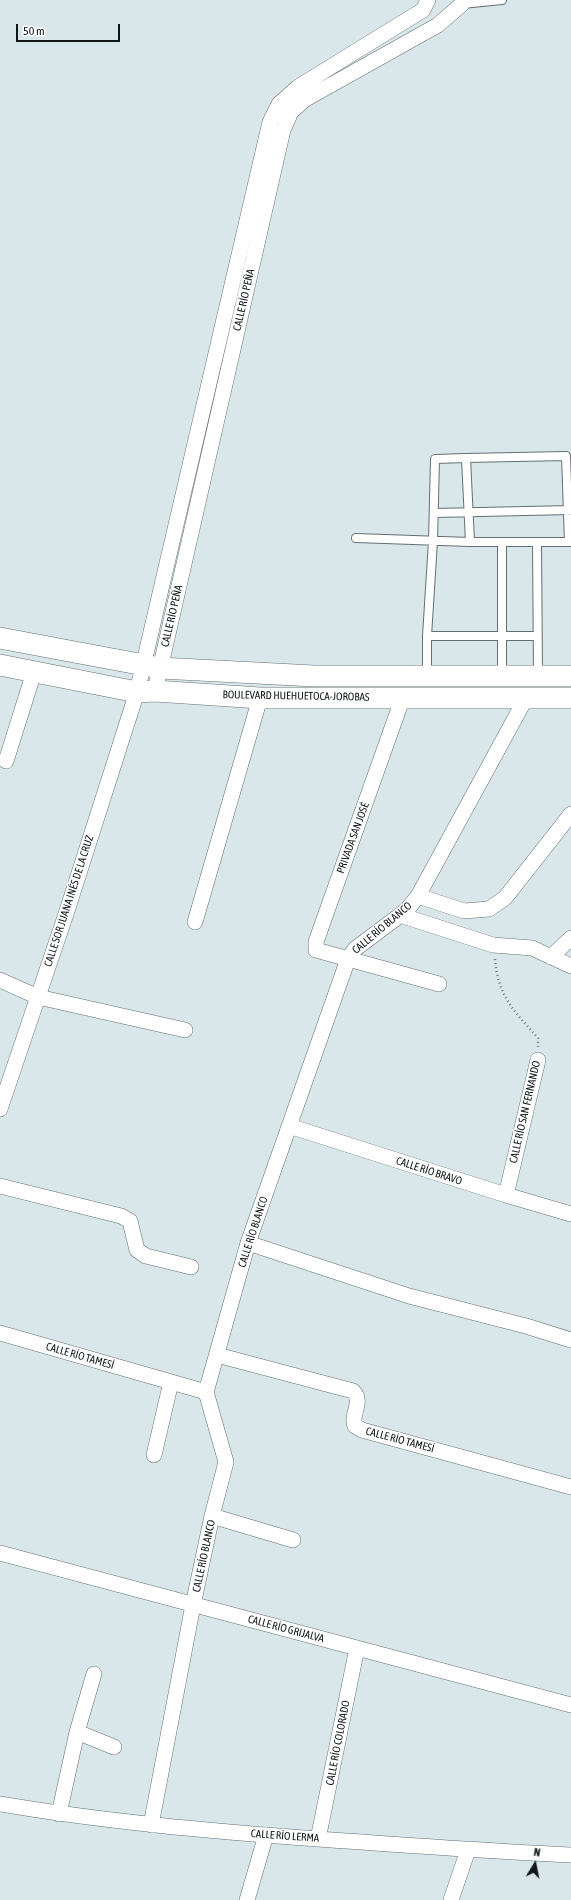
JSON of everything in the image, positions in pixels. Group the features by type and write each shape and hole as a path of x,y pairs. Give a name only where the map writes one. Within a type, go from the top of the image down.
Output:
{"main road":[{"name":"BOULEVARD HUEHUETOCA-JOROBAS","path":"0,638 152,666 314,676 571,676"},
{"name":"BOULEVARD HUEHUETOCA-JOROBAS","path":"0,665 146,692 260,698 571,698"}],"street":[{"name":"CALLE RÍO PEÑA","path":"152,666 270,122 280,104 298,87 423,10 428,0"},
{"name":"CALLE RÍO PEÑA","path":"146,692 283,130 291,112 304,100 438,24 463,2"},
{"path":"6,760 34,672"},
{"name":"CALLE SOR JUANA INÉS DE LA CRUZ","path":"0,1109 146,692"},
{"name":"PRIVADA SAN JOSÉ","path":"348,959 316,950 316,942 403,697"},
{"path":"195,922 260,698"},
{"name":"CALLE RÍO BLANCO","path":"151,1825 193,1605 212,1516 226,1462 206,1392 248,1243 348,959 355,949 407,910 418,896 526,698"},
{"path":"418,896 464,911 489,909 505,898 571,814"},
{"path":"400,915 493,945 532,948 571,966"},
{"path":"551,957 571,938"},
{"path":"348,959 438,984"},
{"path":"0,980 38,997 185,1030"},
{"name":"CALLE RÍO SAN FERNANDO","path":"506,1196 538,1060"},
{"name":"CALLE RÍO BRAVO","path":"289,1126 506,1196 571,1214"},
{"path":"0,1186 121,1216 130,1221 137,1250 146,1256 191,1267"},
{"path":"248,1243 409,1296 526,1326 571,1340"},
{"name":"CALLE RÍO TAMESÍ","path":"0,1333 206,1392"},
{"name":"CALLE RÍO TAMESÍ","path":"217,1354 353,1391 357,1395 358,1402 353,1421 355,1426 362,1430 571,1487"},
{"path":"154,1455 171,1382"},
{"path":"212,1516 294,1540"},
{"name":"CALLE RÍO GRIJALVA","path":"0,1554 571,1705"},
{"name":"CALLE RÍO COLORADO","path":"318,1839 357,1648"},
{"path":"59,1814 77,1732 94,1674"},
{"path":"77,1732 114,1747"},
{"name":"CALLE RÍO LERMA","path":"0,1804 59,1814 151,1825 468,1850 571,1855"},
{"path":"247,1900 266,1835"},
{"path":"451,1900 468,1850"}],"lane":[{"path":"463,2 502,0"},
{"path":"356,538 433,541 470,542 570,542 570,510 566,456 435,459 433,541 427,636 427,676"},
{"path":"466,458 470,542"},
{"path":"434,512 570,510"},
{"path":"502,542 502,676"},
{"path":"537,542 538,676"},
{"path":"427,636 537,636"}],"path":[{"name":"CALLE RÍO SAN FERNANDO","path":"493,945 496,975 508,1005 538,1038 538,1060"}]}
